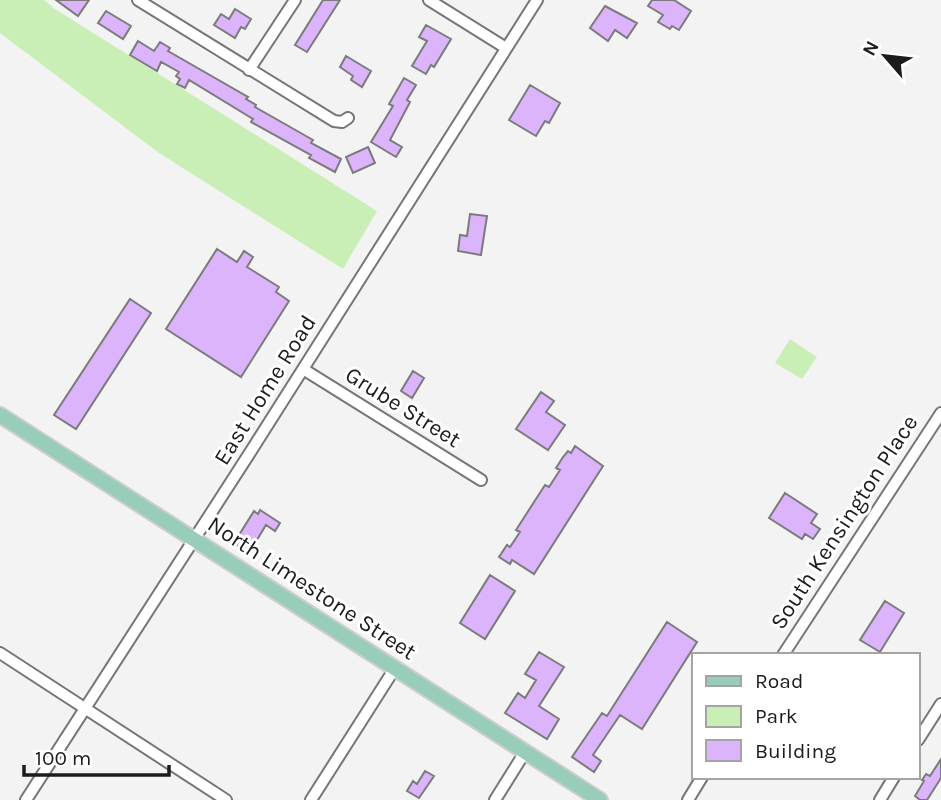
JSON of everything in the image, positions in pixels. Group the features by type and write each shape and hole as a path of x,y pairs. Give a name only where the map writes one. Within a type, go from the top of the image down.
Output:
{"main road":[{"name":"North Limestone Street","path":"0,415 600,800"}],"street":[{"path":"138,0 334,121 342,122 348,118"},
{"path":"249,70 295,0"},
{"path":"429,0 506,48"},
{"name":"East Home Road","path":"26,800 537,0"},
{"name":"Grube Street","path":"303,369 481,480"},
{"name":"South Kensington Place","path":"784,653 941,413"},
{"path":"0,653 226,800"},
{"path":"312,800 395,668"},
{"path":"920,737 941,704"},
{"path":"495,800 525,752"},
{"path":"688,800 701,779"},
{"path":"880,800 893,779"}],"green space":[{"path":"0,0 44,0 377,211 343,269 159,153 0,33"},
{"path":"790,339 817,357 802,379 775,363"}],"building":[{"path":"56,0 89,0 78,16"},
{"path":"323,0 340,0 307,52 295,45"},
{"path":"652,0 674,0 691,11 679,30 672,26 670,29 658,22 663,15 648,6"},
{"path":"605,6 637,23 627,38 615,30 608,41 590,28"},
{"path":"235,9 251,19 245,29 241,27 235,38 214,25 221,14 229,19"},
{"path":"106,11 131,26 123,39 98,23"},
{"path":"426,25 451,39 434,67 431,65 426,74 412,66 427,41 419,37"},
{"path":"138,41 154,51 160,42 170,48 168,51 248,97 246,99 256,105 255,107 313,140 311,143 341,159 335,172 309,158 311,155 251,122 253,119 189,80 185,88 177,84 180,79 176,76 179,72 161,62 157,71 130,55"},
{"path":"346,56 371,71 362,87 351,80 353,76 340,67"},
{"path":"404,78 416,85 390,140 402,147 396,157 371,142 393,106 389,104"},
{"path":"530,85 560,103 549,123 545,121 536,136 509,120"},
{"path":"368,147 375,163 353,173 346,157"},
{"path":"470,214 487,216 481,255 458,251 460,235 467,236"},
{"path":"217,249 237,262 244,251 253,257 247,267 279,287 276,292 289,301 241,377 166,329"},
{"path":"130,299 151,313 76,429 54,415"},
{"path":"413,371 424,378 412,398 401,391"},
{"path":"541,392 554,401 546,412 565,425 548,450 516,429"},
{"path":"575,446 603,466 534,574 512,560 510,564 499,557 520,532 516,530 545,485 549,487 560,470 556,468 563,457 568,451 571,453"},
{"path":"785,493 817,514 811,523 820,529 813,539 805,534 802,539 769,518"},
{"path":"260,510 280,523 275,531 266,525 249,553 234,543 254,511 258,514"},
{"path":"490,575 515,591 485,639 460,623"},
{"path":"885,601 904,613 880,652 860,640"},
{"path":"667,622 697,642 642,729 620,715 593,755 601,761 594,772 572,757 602,713 607,716"},
{"path":"539,652 564,667 539,706 559,719 547,739 505,713 518,693 525,698 536,680 525,674"},
{"path":"941,759 941,778 927,800 920,800 915,796 924,781 922,780 926,774 930,776"},
{"path":"425,771 434,776 419,798 407,791 413,781 417,784"}]}
